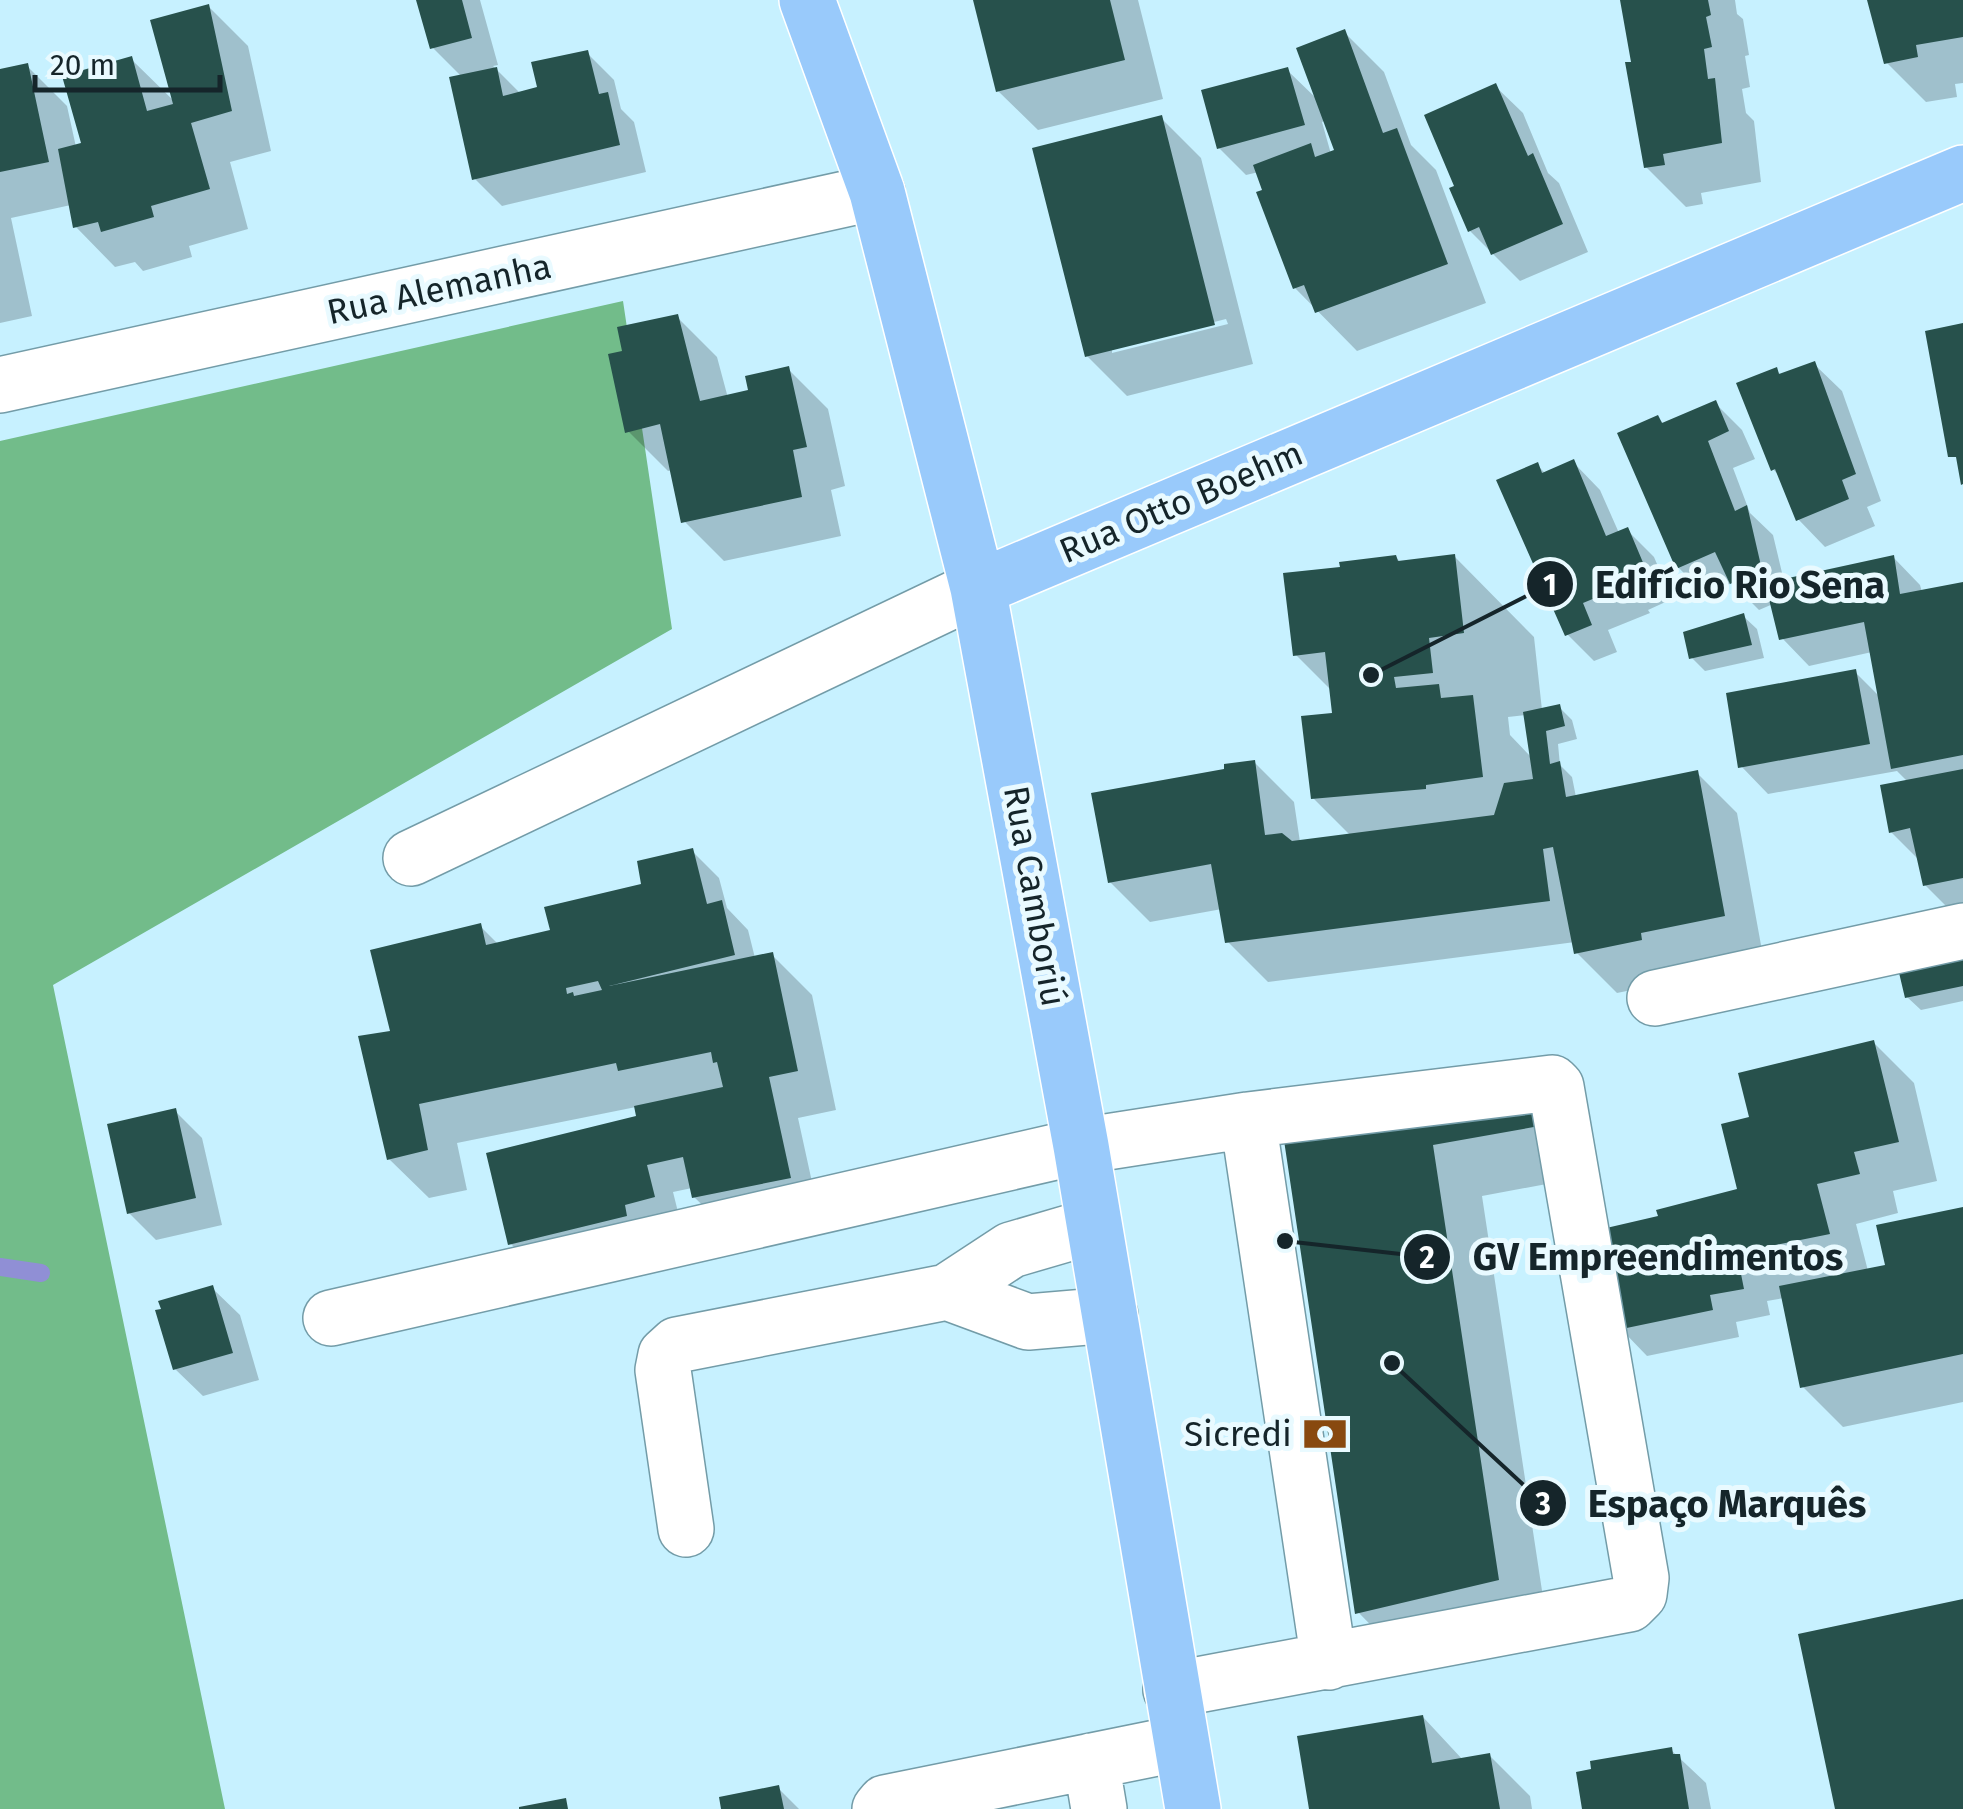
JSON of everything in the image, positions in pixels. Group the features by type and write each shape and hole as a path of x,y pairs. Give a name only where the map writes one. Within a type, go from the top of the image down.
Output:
{"main road":[{"name":"Rua Camboriú","path":"808,0 878,192 978,588 1081,1146 1193,1809"},
{"name":"Rua Otto Boehm","path":"978,588 1963,174"}],"street":[{"name":"Rua Alemanha","path":"0,385 878,192"},
{"name":"Rua Otto Boehm","path":"411,858 978,588"},
{"path":"1656,998 1963,931"},
{"path":"330,1318 1081,1146 1248,1120 1547,1082 1556,1087 1641,1578 1639,1594 1629,1604 1171,1690"},
{"path":"1248,1120 1329,1662"},
{"path":"686,1529 663,1370 666,1354 677,1346 947,1292 1011,1250 1093,1226"},
{"path":"947,1292 1028,1322 1110,1315"},
{"path":"880,1809 885,1803 1095,1785 1181,1743"}],"green space":[{"path":"623,301 672,629 53,985 225,1809 0,1809 0,441"}],"building":[{"path":"416,0 462,0 472,38 430,49"},
{"path":"973,0 1110,0 1125,60 996,92"},
{"path":"1620,0 1708,0 1711,15 1706,17 1712,47 1704,49 1708,79 1715,78 1722,143 1663,154 1665,165 1644,168 1625,62 1631,62"},
{"path":"1867,0 1963,0 1963,37 1916,45 1918,57 1884,64"},
{"path":"209,4 232,111 191,123 210,189 151,206 154,217 101,232 98,222 73,228 58,149 81,143 62,76 132,56 147,111 173,104 150,20"},
{"path":"1345,29 1383,133 1397,128 1448,264 1315,313 1304,285 1293,289 1256,192 1262,190 1253,165 1311,143 1315,157 1334,150 1296,48"},
{"path":"588,50 599,94 608,92 620,145 472,180 449,77 497,67 503,96 537,87 531,62"},
{"path":"28,63 49,162 0,172 0,69"},
{"path":"1288,67 1305,125 1217,149 1201,90"},
{"path":"1496,83 1528,156 1533,153 1563,224 1491,255 1479,227 1468,232 1449,188 1454,186 1424,115"},
{"path":"1162,115 1215,325 1085,357 1032,148"},
{"path":"678,314 700,401 748,390 745,376 789,366 807,447 793,450 802,497 681,523 660,424 625,433 608,354 622,351 617,327"},
{"path":"1963,323 1961,485 1956,457 1948,457 1925,331"},
{"path":"1815,361 1856,474 1842,480 1849,499 1796,521 1736,383 1777,367 1779,374"},
{"path":"1716,400 1729,431 1708,441 1735,511 1747,505 1762,570 1730,584 1715,552 1676,569 1617,433 1658,415 1662,423"},
{"path":"1574,459 1606,536 1628,527 1647,572 1583,603 1592,625 1565,636 1496,480 1538,462 1542,473"},
{"path":"1455,554 1464,633 1429,638 1433,673 1394,677 1396,688 1439,684 1441,698 1473,695 1483,777 1426,785 1426,789 1311,799 1301,716 1332,713 1325,652 1293,656 1283,573 1340,567 1339,562 1396,555 1398,561"},
{"path":"1894,555 1900,594 1963,582 1963,755 1891,769 1864,622 1779,640 1765,583"},
{"path":"1744,613 1752,645 1689,659 1683,632"},
{"path":"1856,669 1870,744 1738,768 1726,693"},
{"path":"1560,704 1565,726 1546,731 1550,764 1560,761 1566,797 1698,770 1725,916 1641,933 1642,940 1574,954 1553,847 1543,849 1550,901 1225,943 1211,864 1108,883 1091,793 1255,760 1265,835 1282,833 1292,841 1494,815 1504,783 1533,779 1523,712"},
{"path":"1963,769 1963,878 1923,886 1910,828 1889,833 1880,785"},
{"path":"693,848 707,904 722,900 735,955 609,986 773,952 798,1071 769,1077 791,1178 692,1198 683,1157 647,1165 655,1197 625,1205 627,1216 508,1245 486,1153 636,1116 634,1106 723,1087 717,1062 713,1063 711,1052 618,1071 616,1063 419,1104 428,1150 387,1160 358,1036 390,1031 370,950 481,923 486,945 550,930 544,907 641,884 637,861","holes":["598,981 602,990 574,996 573,992 567,994 566,988"]},
{"path":"1963,944 1963,986 1905,998 1896,960"},
{"path":"1874,1040 1899,1142 1854,1152 1860,1174 1817,1184 1830,1234 1775,1245 1780,1267 1741,1274 1744,1289 1710,1295 1713,1310 1617,1330 1602,1229 1658,1216 1656,1210 1737,1189 1721,1124 1749,1117 1738,1073"},
{"path":"1537,1084 1545,1125 1433,1145 1499,1580 1355,1614 1282,1127"},
{"path":"176,1108 196,1198 127,1214 107,1124"},
{"path":"1963,1207 1963,1354 1800,1388 1779,1286 1885,1265 1876,1225"},
{"path":"213,1285 233,1353 173,1370 155,1310 161,1309 158,1301"},
{"path":"1963,1599 1963,1809 1835,1809 1798,1634"},
{"path":"1423,1715 1432,1763 1490,1753 1500,1809 1309,1809 1297,1736"},
{"path":"1672,1747 1673,1754 1680,1754 1689,1809 1582,1809 1576,1772 1591,1769 1590,1761"},
{"path":"779,1785 784,1809 721,1809 719,1797"},
{"path":"566,1798 568,1809 519,1809 519,1807"}],"waterway":[{"path":"0,1267 41,1273"}],"place":[{"name":"Edifício Rio Sena","path":"1371,675"},
{"name":"GV Empreendimentos","path":"1285,1241"},
{"name":"Espaço Marquês","path":"1392,1363"},
{"name":"Sicredi","path":"1325,1434"}]}
